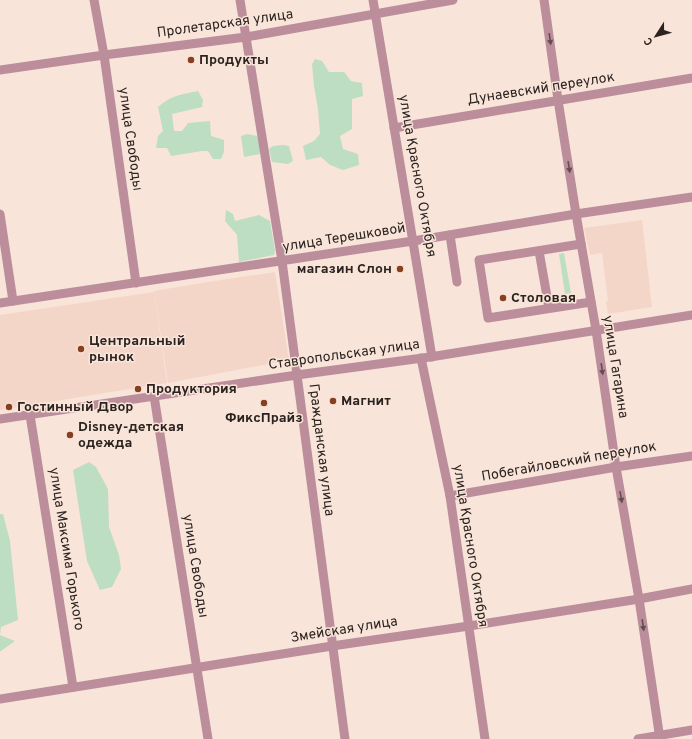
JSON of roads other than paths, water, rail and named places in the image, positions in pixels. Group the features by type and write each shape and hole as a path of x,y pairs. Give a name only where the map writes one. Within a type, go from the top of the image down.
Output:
{"street":[{"name":"улица Свободы","path":"94,0 104,55 136,283"},
{"name":"Гражданская улица","path":"240,0 282,261 345,739"},
{"name":"улица Красного Октября","path":"374,0 432,356"},
{"name":"Пролетарская улица","path":"0,70 246,37 453,0"},
{"name":"улица Гагарина","path":"544,0 558,100 660,737"},
{"name":"Дунаевский переулок","path":"394,128 692,78"},
{"name":"улица Терешковой","path":"0,304 692,197"},
{"path":"0,214 4,267 13,301"},
{"path":"450,235 457,282"},
{"path":"581,244 479,260 488,318 591,302"},
{"path":"539,251 549,308"},
{"name":"Ставропольская улица","path":"0,419 421,358 692,314"},
{"name":"улица Красного Октября","path":"421,358 450,496 485,739"},
{"name":"улица Свободы","path":"154,396 208,739"},
{"name":"улица Максима Горького","path":"30,415 73,688"},
{"name":"Побегайловский переулок","path":"450,496 616,467 692,456"},
{"name":"Змейская улица","path":"0,699 639,599 692,589"},
{"path":"638,739 660,737 692,730"}],"place":[{"name":"Продукты","path":"191,60"},
{"name":"магазин Слон","path":"400,269"},
{"name":"Столовая","path":"503,298"},
{"name":"Центральный рынок","path":"81,349"},
{"name":"Продуктория","path":"138,389"},
{"name":"Магнит","path":"333,401"},
{"name":"ФиксПрайз","path":"264,403"},
{"name":"Гостинный Двор","path":"9,407"},
{"name":"Disney-детская одежда","path":"70,435"}]}
